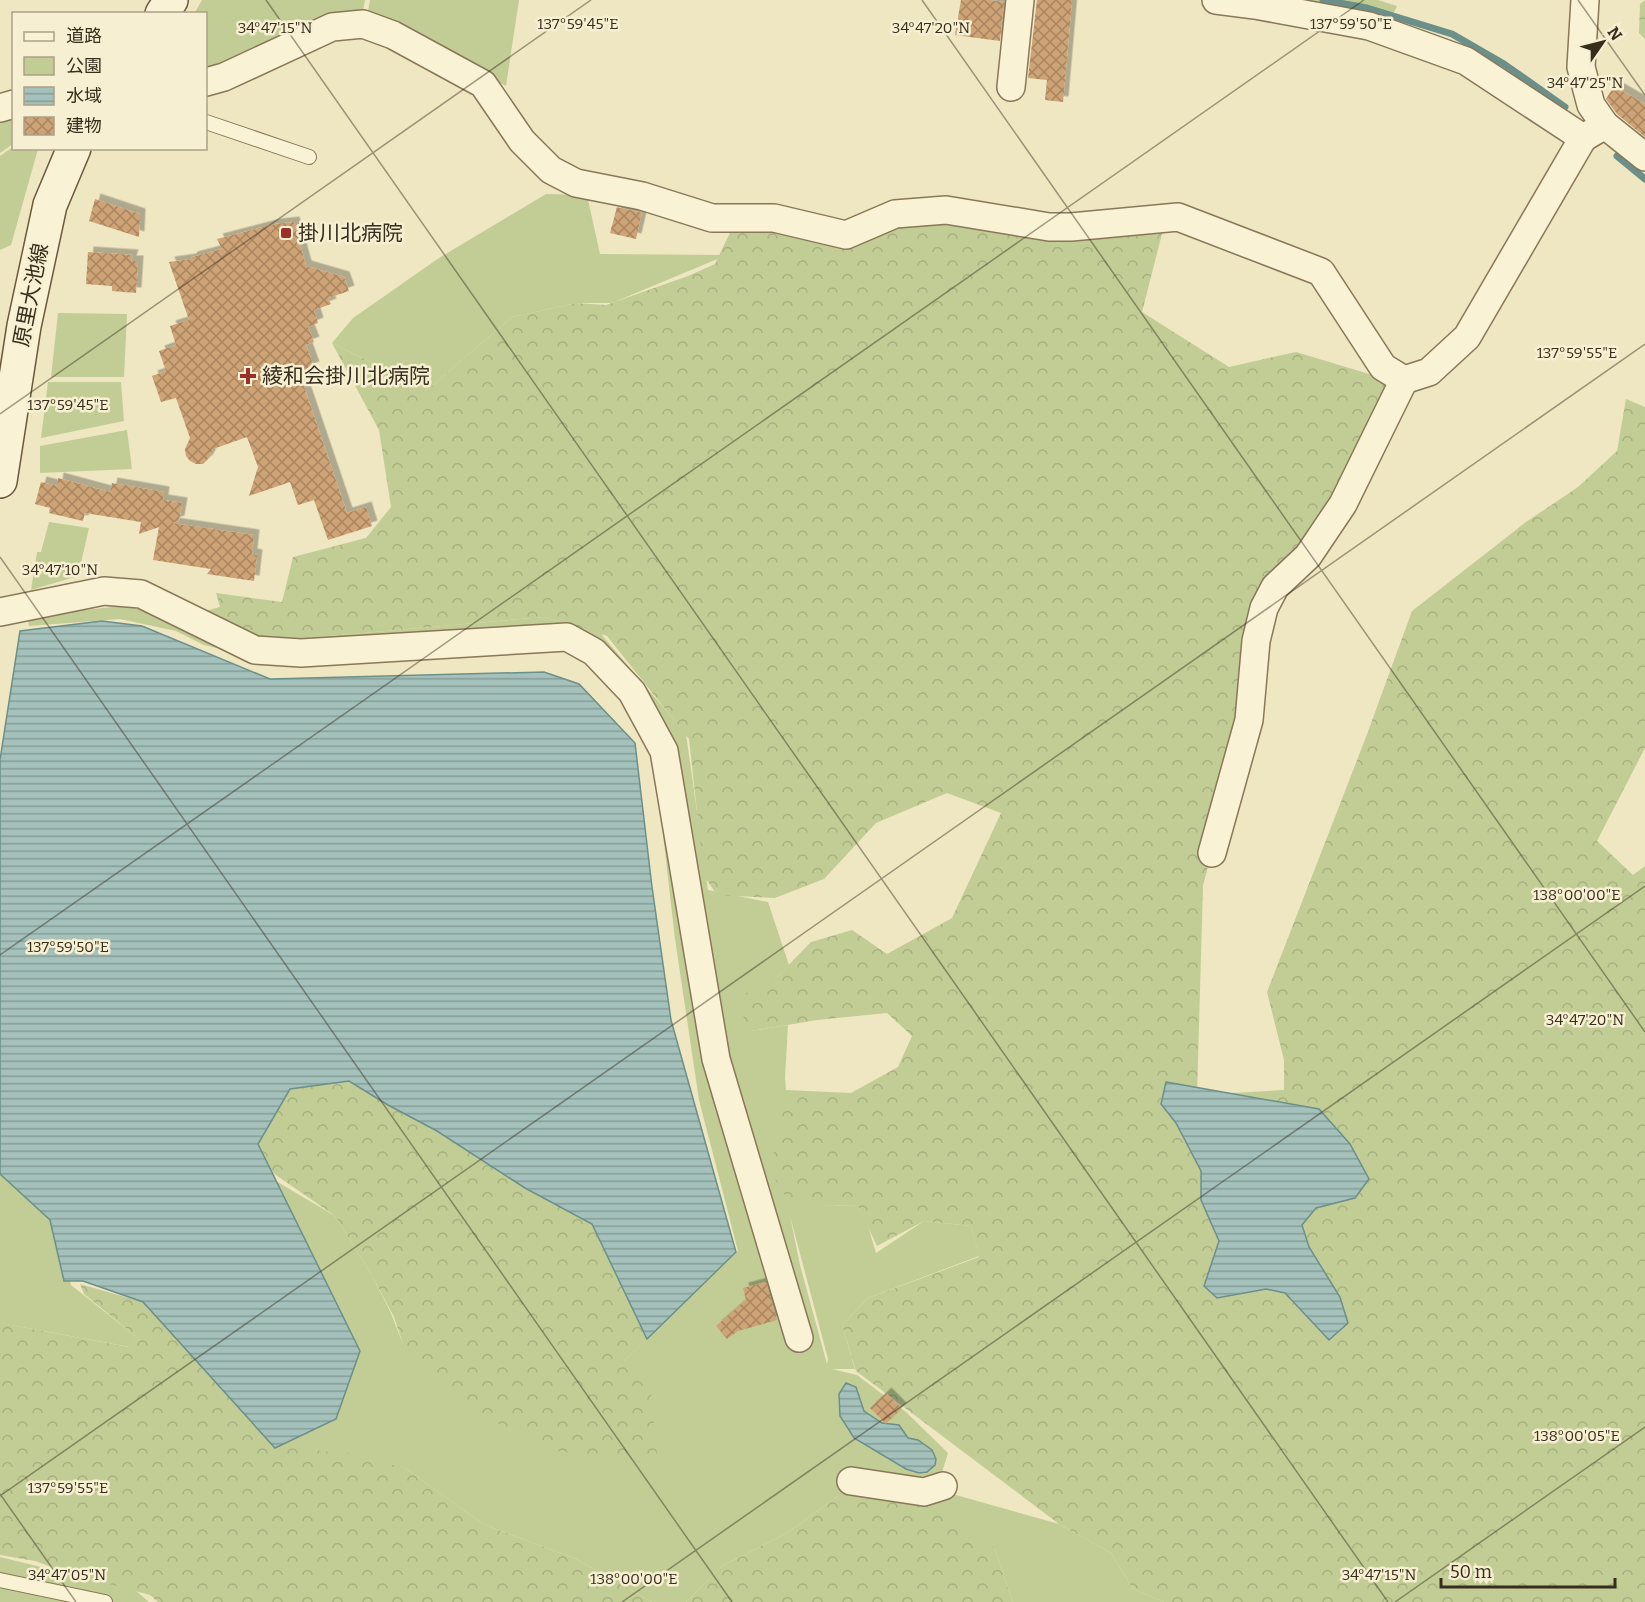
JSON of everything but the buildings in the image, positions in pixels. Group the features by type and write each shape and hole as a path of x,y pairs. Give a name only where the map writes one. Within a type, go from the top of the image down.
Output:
{"main road":[{"name":"原里大池線","path":"0,481 24,326 50,205 73,150"}],"street":[{"path":"1011,87 1020,0"},
{"path":"1216,0 1369,26 1466,62 1645,158"},
{"path":"1212,853 1249,720 1256,641 1264,608 1275,587 1308,556 1343,504 1404,380 1429,372 1467,337 1595,132 1581,67 1585,0"},
{"path":"207,82 224,77 332,27 363,24 393,35 483,84 522,141 551,170 576,183 642,196 712,218 774,218 846,235 895,214 946,210 1049,227 1178,217 1321,272 1383,368 1404,380"},
{"path":"0,612 104,591 141,594 255,650 301,653 567,637 594,652 632,692 664,751 716,1059 799,1338"},
{"path":"851,1481 924,1492 943,1486"}],"lane":[{"path":"207,122 309,157"},
{"path":"0,1580 105,1602"}],"green space":[{"path":"202,0 365,0 362,16 207,71 207,12 195,12"},
{"path":"370,0 519,0 506,86 367,16"},
{"path":"1265,0 1378,0 1397,6 1385,32"},
{"path":"1645,0 1645,39 1639,33 1640,4"},
{"path":"12,112 12,145 0,153 0,117"},
{"path":"12,148 12,150 38,150 11,245 0,250 0,156"},
{"path":"546,194 587,195 600,254 727,255 612,303 576,303 512,317 427,390 332,343 353,318 439,258"},
{"path":"895,214 1166,218 1142,312 1229,367 1296,352 1399,383 1380,422 1281,581 1203,886 1197,1095 1284,1090 1284,1060 1267,992 1366,737 1412,611 1526,522 1578,487 1617,451 1626,399 1645,407 1645,748 1597,841 1633,875 1645,866 1645,1602 1164,1602 1133,1589 1111,1553 1059,1524 856,1371 842,1325 868,1298 979,1257 971,1226 924,1221 877,1246 858,1206 823,1205 786,1197 770,1171 786,1090 851,1093 898,1067 912,1036 887,1013 817,1020 751,1031 734,999 775,979 811,942 852,930 887,954 952,918 1001,813 947,793 876,823 824,879 775,898 717,895 704,876 689,739 607,636 543,617 272,641 202,612 220,607 216,593 282,602 293,557 366,538 391,507 379,430 332,343 427,390 512,317 576,303 606,305 715,264 737,218 851,233"},
{"path":"58,313 127,314 124,377 51,377"},
{"path":"48,382 121,382 124,421 41,438"},
{"path":"127,430 132,469 40,473 40,446"},
{"path":"49,522 89,528 78,576 31,590 37,552 41,552"},
{"path":"178,600 272,641 543,617 601,634 686,734 708,890 768,902 789,965 775,979 751,1031 788,1025 786,1090 823,1205 858,1206 868,1226 876,1253 924,1221 971,1226 979,1256 868,1298 842,1325 855,1369 832,1369 857,1375 906,1412 948,1453 940,1479 917,1484 1059,1524 1111,1553 1133,1589 1164,1602 1013,1602 995,1549 838,1496 789,1532 722,1566 686,1602 652,1602 576,1559 483,1524 405,1468 275,1448 336,1419 360,1351 276,1181 335,1216 371,1274 390,1311 403,1344 624,1361 738,1251 699,1100 675,939 657,782 644,724 577,651 541,650 264,659 204,645 176,631 120,619 29,626 27,616","holes":["790,1216 828,1359 827,1364 800,1265"]},
{"path":"350,1081 388,1105 437,1131 540,1196 592,1224 647,1339 624,1361 651,1391 658,1465 549,1450 502,1426 441,1389 403,1344 394,1317 371,1274 335,1216 273,1173 258,1144 290,1089"},
{"path":"0,1174 50,1220 71,1285 139,1339 130,1347 0,1323"},
{"path":"80,1284 143,1302 275,1447 349,1453 405,1468 483,1524 576,1559 652,1602 158,1602 150,1595 68,1573 35,1561 0,1555 0,1323 129,1347 139,1339 84,1294"},
{"path":"838,1496 924,1500 995,1549 1013,1602 686,1602 722,1566 789,1532"},
{"path":"0,1557 135,1590 149,1602 0,1602"}],"water":[{"path":"102,621 142,626 270,679 544,672 579,684 635,743 671,1020 736,1252 647,1339 592,1224 525,1188 437,1131 349,1081 290,1089 258,1144 360,1351 336,1419 275,1448 143,1302 83,1281 64,1281 50,1220 0,1174 0,760 20,631"},
{"path":"1166,1082 1319,1109 1350,1144 1369,1179 1355,1198 1316,1208 1302,1225 1309,1247 1340,1297 1348,1323 1329,1340 1285,1293 1266,1289 1217,1298 1204,1286 1219,1241 1201,1200 1201,1171 1176,1123 1161,1104"},
{"path":"846,1383 856,1387 864,1411 882,1423 899,1425 908,1438 918,1440 932,1450 936,1459 935,1465 927,1472 919,1473 906,1469 854,1438 840,1416 839,1394"}],"waterway":[{"path":"1323,0 1367,8 1452,34 1504,64 1565,107"},
{"path":"1617,156 1645,179"}],"place":[{"name":"掛川北病院","path":"286,233"},
{"name":"綾和会掛川北病院","path":"248,376"}]}
